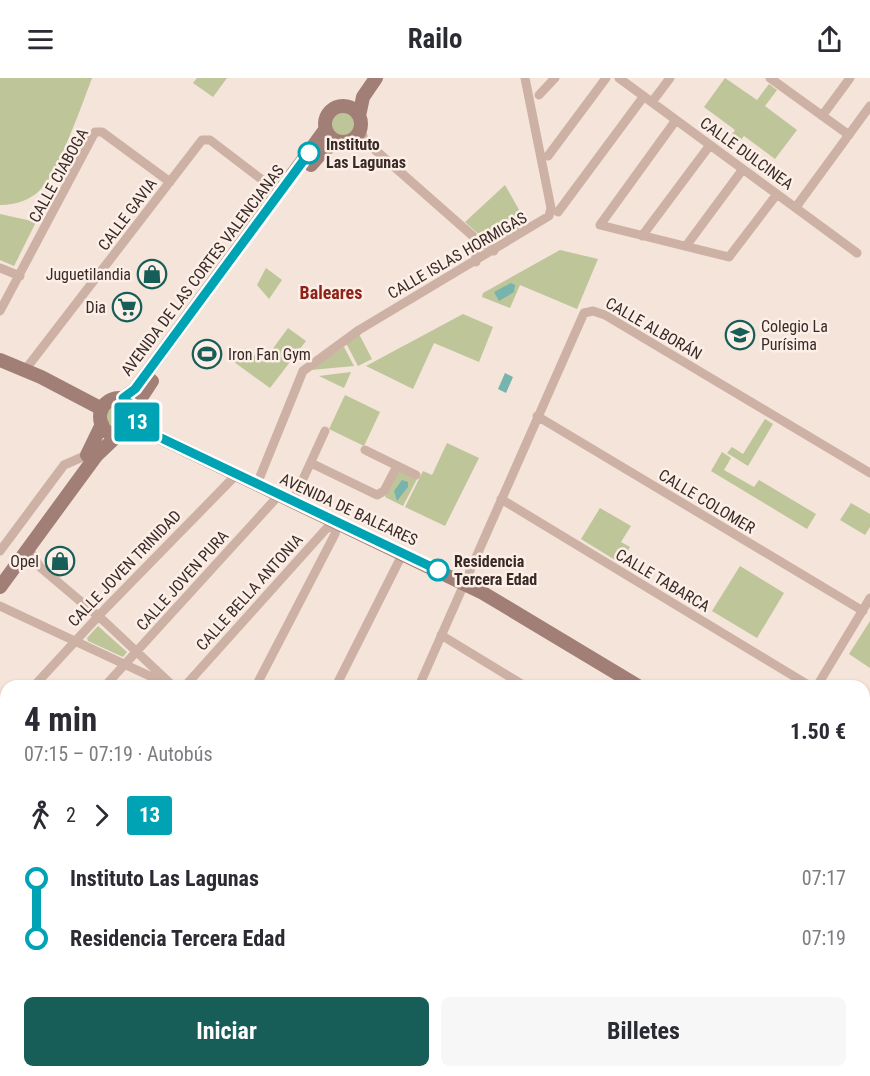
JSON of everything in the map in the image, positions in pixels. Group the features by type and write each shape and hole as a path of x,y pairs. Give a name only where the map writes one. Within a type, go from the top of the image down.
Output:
{"main road":[{"path":"325,130 355,133 352,109 344,106 367,78"},
{"name":"AVENIDA DE LAS CORTES VALENCIANAS","path":"135,407 142,394 313,161 324,150 355,133 363,98 376,78"},
{"name":"AVENIDA DE LAS CORTES VALENCIANAS","path":"123,398 135,389 325,130 328,113 344,106"},
{"path":"0,360 25,370 102,409"},
{"path":"0,573 87,454 102,424 102,409 113,399 123,398 135,407 138,418 136,426 128,434 117,436 96,456 0,587"},
{"path":"102,424 106,431 117,436"},
{"name":"AVENIDA DE BALEARES","path":"136,426 464,583 628,680"}],"street":[{"name":"CALLE ISLAS HORMIGAS","path":"257,484 303,371 359,330 546,220 551,213 525,78"},
{"path":"539,95 555,78"},
{"path":"548,156 606,78"},
{"name":"CALLE DULCINEA","path":"619,78 857,253"},
{"path":"652,102 670,78"},
{"path":"770,78 849,135"},
{"path":"822,116 850,78"},
{"path":"558,212 644,96"},
{"path":"796,207 870,106"},
{"path":"676,120 600,225 729,257 777,194"},
{"name":"CALLE CIABOGA","path":"0,311 97,131 102,132 170,182"},
{"path":"355,133 474,237 494,251"},
{"name":"CALLE GAVIA","path":"25,370 201,141 207,138 269,184"},
{"path":"642,236 710,145"},
{"path":"686,246 743,169"},
{"path":"474,237 476,262"},
{"path":"0,268 20,276"},
{"name":"CALLE ALBORÁN","path":"422,680 580,317 588,311 605,315 870,473"},
{"name":"CALLE COLOMER","path":"537,416 862,611"},
{"path":"293,501 325,431"},
{"path":"364,450 416,475"},
{"path":"0,551 64,465 87,454"},
{"path":"310,463 379,495 384,491 397,466"},
{"name":"CALLE JOVEN TRINIDAD","path":"39,680 74,641 237,474"},
{"name":"CALLE JOVEN PURA","path":"111,680 280,494"},
{"name":"CALLE TABARCA","path":"501,500 800,680"},
{"path":"259,680 335,534 338,522"},
{"name":"CALLE BELLA ANTONIA","path":"190,680 327,529 338,522"},
{"path":"28,548 40,567 137,651 165,680"},
{"path":"339,680 404,553"},
{"path":"821,680 870,598"},
{"path":"0,606 158,680"},
{"path":"441,635 515,680"}],"green space":[{"path":"0,78 92,78 70,136 48,180 38,192 28,199 0,205"},
{"path":"197,78 227,78 213,97 193,83"},
{"path":"725,78 757,100 769,84 777,90 765,106 797,130 775,159 744,136 732,151 725,145 735,130 704,107"},
{"path":"343,110 353,114 357,124 353,134 343,138 333,134 329,124 333,114"},
{"path":"505,185 527,224 500,240 489,240 465,222"},
{"path":"0,214 36,222 14,266 0,260"},
{"path":"560,250 598,259 577,309 520,285 510,308 482,297 483,293"},
{"path":"266,268 282,280 269,299 257,285"},
{"path":"463,314 493,327 479,362 434,343 413,389 366,366"},
{"path":"288,328 306,341 270,388 234,362 245,348 263,362"},
{"path":"359,334 372,359 358,366 346,343"},
{"path":"344,347 354,366 311,370 311,368"},
{"path":"351,372 344,388 319,376"},
{"path":"345,395 380,412 364,446 329,429"},
{"path":"119,403 129,407 133,417 129,427 119,431 109,427 105,417 109,407"},
{"path":"765,419 773,424 748,466 727,453 732,447 743,454"},
{"path":"447,443 479,458 445,526 405,507 423,471 432,475"},
{"path":"722,452 731,458 724,470 754,487 759,480 816,514 807,529 711,471"},
{"path":"398,470 417,479 403,506 385,497"},
{"path":"851,503 870,514 870,527 865,535 840,520"},
{"path":"600,508 631,526 621,542 630,547 620,563 581,539"},
{"path":"740,566 784,593 757,638 712,611"},
{"path":"870,621 870,668 849,654"},
{"path":"98,626 127,652 123,657 88,641 87,638"}],"water":[{"path":"511,283 515,285 514,292 499,301 494,292"},
{"path":"505,373 513,377 506,393 498,389"},
{"path":"402,480 408,482 408,487 397,501 394,491"}],"bus line":[{"name":"13","path":"309,153 135,389 123,398 132,403 138,412 136,426 438,570"}],"place":[{"name":"Instituto Las Lagunas","path":"309,153"},
{"name":"Juguetilandia","path":"152,274"},
{"name":"Dia","path":"127,307"},
{"name":"Colegio La Purísima","path":"740,335"},
{"name":"Iron Fan Gym","path":"207,354"},
{"name":"Opel","path":"60,561"},
{"name":"Residencia Tercera Edad","path":"438,570"}],"district":[{"name":"Baleares","path":"331,293"}]}
